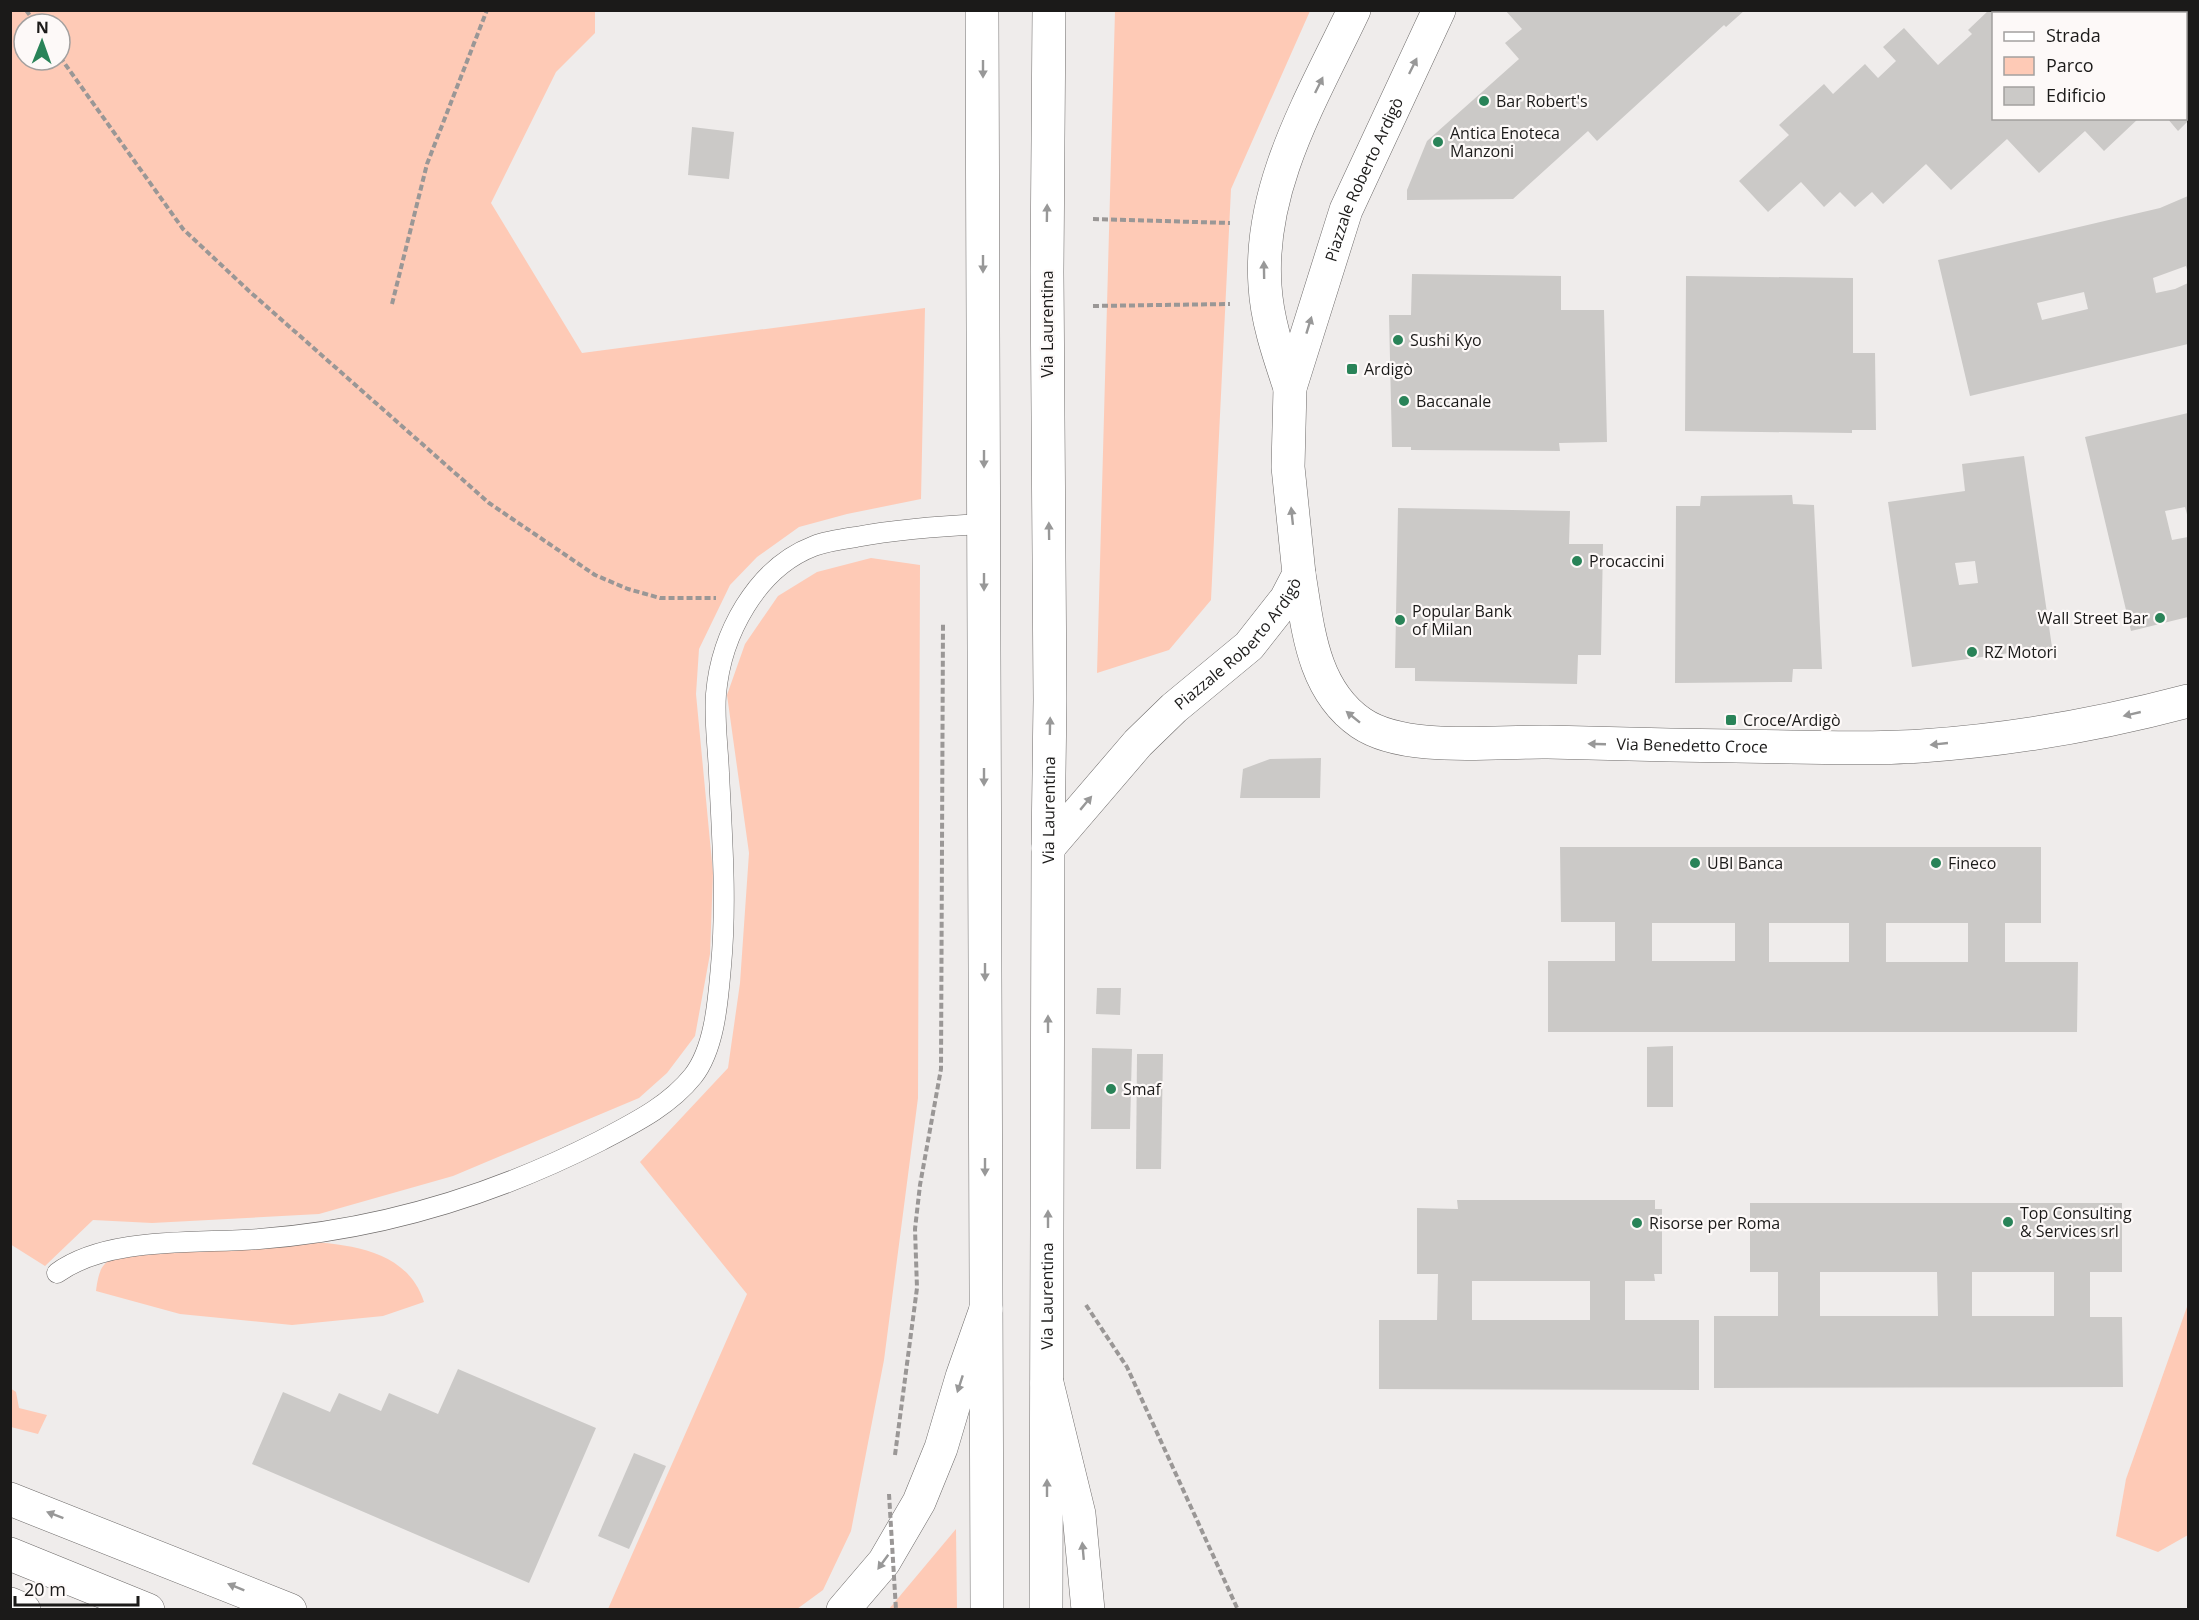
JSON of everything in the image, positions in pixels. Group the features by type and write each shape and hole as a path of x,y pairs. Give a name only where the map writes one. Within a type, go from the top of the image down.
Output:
{"main road":[{"path":"982,10 987,1610"},
{"name":"Via Laurentina","path":"1046,1610 1050,700 1047,284 1049,10"},
{"name":"Piazzale Roberto Ardigò","path":"1290,388 1267,303 1264,263 1267,224 1283,163 1354,10"},
{"name":"Piazzale Roberto Ardigò","path":"1048,848 1138,743 1174,708 1226,666 1256,638 1286,599 1299,574 1288,467 1290,388 1343,217 1439,10"},
{"name":"Via Benedetto Croce","path":"1299,574 1315,658 1332,694 1348,713 1363,724 1381,734 1416,742 1548,742 1846,748 1919,746 2007,738 2059,730 2188,701"},
{"path":"843,1610 884,1562 919,1502 940,1448 986,1309"},
{"path":"1047,1383 1079,1514 1088,1610"},
{"path":"10,1499 290,1610"},
{"path":"10,1554 148,1610"},
{"path":"10,1604 24,1610"}],"lane":[{"path":"57,1273 84,1257 106,1251 300,1235 433,1208 502,1186 585,1148 659,1108 682,1088 698,1069 709,1042 716,1012 723,949 723,904 716,693 730,640 749,601 762,582 776,568 815,545 897,530 984,524"}],"path":[{"path":"392,304 427,164 487,10"},
{"path":"71,72 183,229 258,299 489,503 596,574 627,589 660,598 749,601"},
{"path":"1093,219 1267,224"},
{"path":"1093,306 1267,303"},
{"path":"894,1462 917,1288 915,1228 920,1185 939,1088 942,1053 943,616"},
{"path":"1048,1268 1071,1287 1089,1309 1127,1366 1239,1610"},
{"path":"891,1484 889,1494 896,1610"}],"green space":[{"path":"10,11 595,11 595,33 556,72 491,203 582,353 925,308 921,499 847,514 799,527 757,557 730,585 699,649 696,694 713,873 710,954 695,1036 667,1073 639,1098 453,1176 319,1214 152,1223 93,1220 45,1266 10,1244"},
{"path":"1115,11 1310,11 1231,189 1211,600 1169,650 1097,673"},
{"path":"871,558 920,565 918,1098 884,1360 851,1531 823,1590 797,1609 608,1609 747,1294 640,1162 728,1068 740,983 749,853 727,695 745,644 778,596 817,572"},
{"path":"290,1240 349,1246 387,1258 415,1283 424,1302 383,1316 292,1325 180,1314 96,1291 102,1268 110,1260 124,1255"},
{"path":"2188,1304 2188,1535 2158,1552 2116,1536 2126,1479"},
{"path":"10,1388 16,1392 19,1408 47,1415 38,1434 11,1427"},
{"path":"956,1529 957,1609 889,1609"}],"building":[{"path":"1505,10 1745,10 1726,27 1724,25 1597,141 1588,131 1513,199 1407,200 1407,190 1427,141 1519,59 1505,43 1522,29"},
{"path":"1989,10 2014,10 2016,12 1992,12 1992,120 2137,120 2104,151 2085,131 2039,173 2007,139 1951,190 1926,164 1883,204 1872,192 1855,207 1840,192 1824,207 1801,182 1768,212 1739,181 1789,135 1779,125 1824,84 1833,94 1865,64 1878,78 1896,61 1883,47 1904,28 1938,65 1972,34 1968,30"},
{"path":"2078,10 2188,10 2188,121 2178,131 2169,120 2187,120 2187,12 2076,12"},
{"path":"692,127 734,132 729,179 688,175"},
{"path":"2188,196 2188,273 2186,266 2153,278 2156,293 2175,289 2188,283 2188,344 1970,396 1938,260 2160,208","holes":["2084,292 2088,309 2042,320 2037,303"]},
{"path":"1412,274 1561,276 1561,310 1604,310 1607,442 1559,443 1560,451 1411,450 1411,447 1392,447 1389,315 1411,315"},
{"path":"1686,276 1853,278 1853,353 1875,353 1876,430 1852,430 1852,433 1685,431"},
{"path":"2188,413 2188,518 2185,507 2165,511 2172,540 2188,537 2188,617 2131,631 2085,437"},
{"path":"2024,456 2052,647 1912,667 1888,502 1965,491 1962,464","holes":["1975,561 1978,583 1959,585 1955,563"]},
{"path":"1792,495 1793,504 1814,505 1822,669 1793,669 1792,682 1675,683 1676,506 1700,506 1701,496"},
{"path":"1398,508 1570,511 1569,544 1603,544 1601,655 1578,655 1577,684 1415,681 1415,668 1395,668"},
{"path":"1321,758 1320,798 1240,798 1243,769 1270,759"},
{"path":"1560,847 2041,847 2041,923 2005,923 2005,962 2078,962 2077,1032 1548,1032 1548,961 1615,961 1615,922 1561,922","holes":["1652,923 1735,923 1735,961 1652,961","1769,923 1849,923 1849,962 1769,962","1886,923 1968,923 1968,962 1886,962"]},
{"path":"1097,988 1121,988 1120,1015 1096,1014"},
{"path":"1673,1046 1673,1107 1647,1107 1647,1047"},
{"name":"Smaf","path":"1092,1048 1132,1049 1130,1129 1091,1129"},
{"path":"1137,1054 1163,1054 1161,1169 1136,1169"},
{"path":"1457,1200 1655,1200 1655,1209 1662,1209 1662,1274 1654,1274 1655,1281 1625,1281 1625,1320 1699,1320 1699,1390 1379,1389 1379,1320 1437,1320 1438,1274 1417,1274 1417,1208 1458,1209","holes":["1472,1281 1590,1281 1590,1320 1472,1320"]},
{"path":"1750,1203 2122,1203 2122,1272 2090,1272 2090,1317 2122,1317 2123,1387 1714,1388 1714,1316 1778,1316 1778,1272 1750,1272","holes":["1820,1272 1937,1272 1938,1316 1820,1316","1972,1272 2054,1272 2054,1316 1972,1316"]},
{"path":"458,1369 596,1428 529,1583 252,1464 283,1392 330,1412 339,1393 381,1411 389,1393 438,1414"},
{"path":"634,1453 666,1466 629,1549 598,1536"}],"place":[{"name":"Bar Robert's","path":"1484,101"},
{"name":"Antica Enoteca Manzoni","path":"1438,142"},
{"name":"Sushi Kyo","path":"1398,340"},
{"name":"Ardigò","path":"1352,369"},
{"name":"Baccanale","path":"1404,401"},
{"name":"Procaccini","path":"1577,561"},
{"name":"Wall Street Bar","path":"2160,618"},
{"name":"Popular Bank of Milan","path":"1400,620"},
{"name":"RZ Motori","path":"1972,652"},
{"name":"Croce/Ardigò","path":"1731,720"},
{"name":"UBI Banca","path":"1695,863"},
{"name":"Fineco","path":"1936,863"},
{"name":"Smaf","path":"1111,1089"},
{"name":"Top Consulting & Services srl","path":"2008,1222"},
{"name":"Risorse per Roma","path":"1637,1223"}]}
